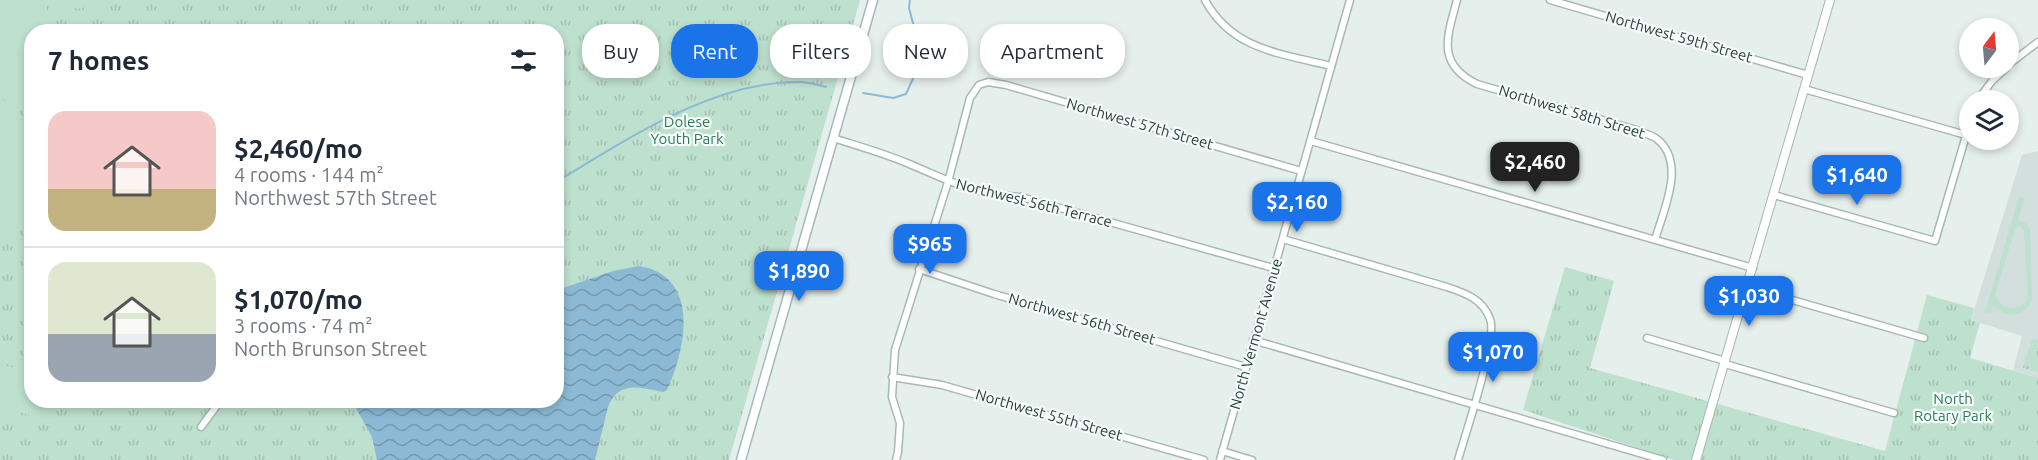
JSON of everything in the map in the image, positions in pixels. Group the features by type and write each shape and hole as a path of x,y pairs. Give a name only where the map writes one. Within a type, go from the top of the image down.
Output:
{"main road":[{"path":"741,460 873,0"}],"street":[{"path":"1204,0 1213,16 1236,37 1252,45 1331,66"},
{"name":"North Vermont Avenue","path":"1220,460 1350,0"},
{"name":"Northwest 58th Street","path":"1457,0 1447,37 1448,53 1453,66 1463,77 1477,84 1640,131 1656,138 1666,149 1672,163 1672,179 1655,240"},
{"name":"Northwest 59th Street","path":"1550,0 1808,75"},
{"path":"1696,460 1830,0"},
{"path":"2019,57 2038,42"},
{"path":"1985,90 1995,78"},
{"name":"Northwest 57th Street","path":"948,182 970,98 978,85 988,82 1301,171"},
{"path":"1804,89 1959,133"},
{"name":"Northwest 56th Terrace","path":"833,138 906,163 971,191 1022,197 1054,205 1273,268"},
{"path":"1311,141 1753,268"},
{"path":"1774,195 1935,241 1962,150"},
{"path":"896,460 900,423 892,397 895,350 948,182"},
{"path":"1283,239 1447,286 1470,295 1485,308 1492,321 1491,344 1458,460"},
{"name":"Northwest 56th Street","path":"919,269 994,294 1246,367"},
{"path":"1747,287 1924,338"},
{"path":"1647,338 1894,413"},
{"path":"1253,340 1663,460"},
{"name":"Northwest 55th Street","path":"892,377 942,385 1204,460"},
{"path":"201,427 215,408"},
{"path":"1222,451 1252,460"}],"shaded area":[{"path":"2038,151 2038,378 2013,370 2022,336 1971,320 2022,155"}],"green space":[{"name":"Dolese Youth Park","path":"0,0 860,0 853,24 770,24 770,78 838,78 729,460 0,460"},
{"path":"0,0 46,0 49,24 24,24 24,100 9,102 3,99 0,61 10,52 0,49"},
{"path":"70,0 120,0 77,9 70,5"},
{"path":"15,119 21,122 24,142 24,228 0,227 0,122"},
{"path":"2019,197 2024,199 2018,220 2026,223 2030,229 2032,300 2029,306 2020,313 2003,313 1993,305 1991,313 1985,312","holes":["2019,226 2024,230 2028,295 2025,303 2016,308 2008,308 1995,295 2015,229"]},
{"name":"North Rotary Park","path":"1565,267 1614,281 1590,368 1885,451 1927,295 1974,308 1971,320 1980,323 1970,358 2038,378 2038,460 1674,460 1523,410"},
{"path":"24,271 24,321 11,318"},
{"path":"2032,339 2038,340 2038,372 2023,368"},
{"path":"0,364 24,370 24,408 39,408 37,417 0,407"}],"water":[{"path":"639,266 659,273 672,284 680,299 683,335 674,373 667,390 664,392 639,388 624,389 613,398 608,407 595,460 377,460 372,437 356,408 564,408 564,288 613,271"}],"waterway":[{"path":"863,93 893,98 906,94 916,72 910,0"},
{"path":"564,177 642,131 703,102 735,91 767,84 802,82 826,87"}]}
